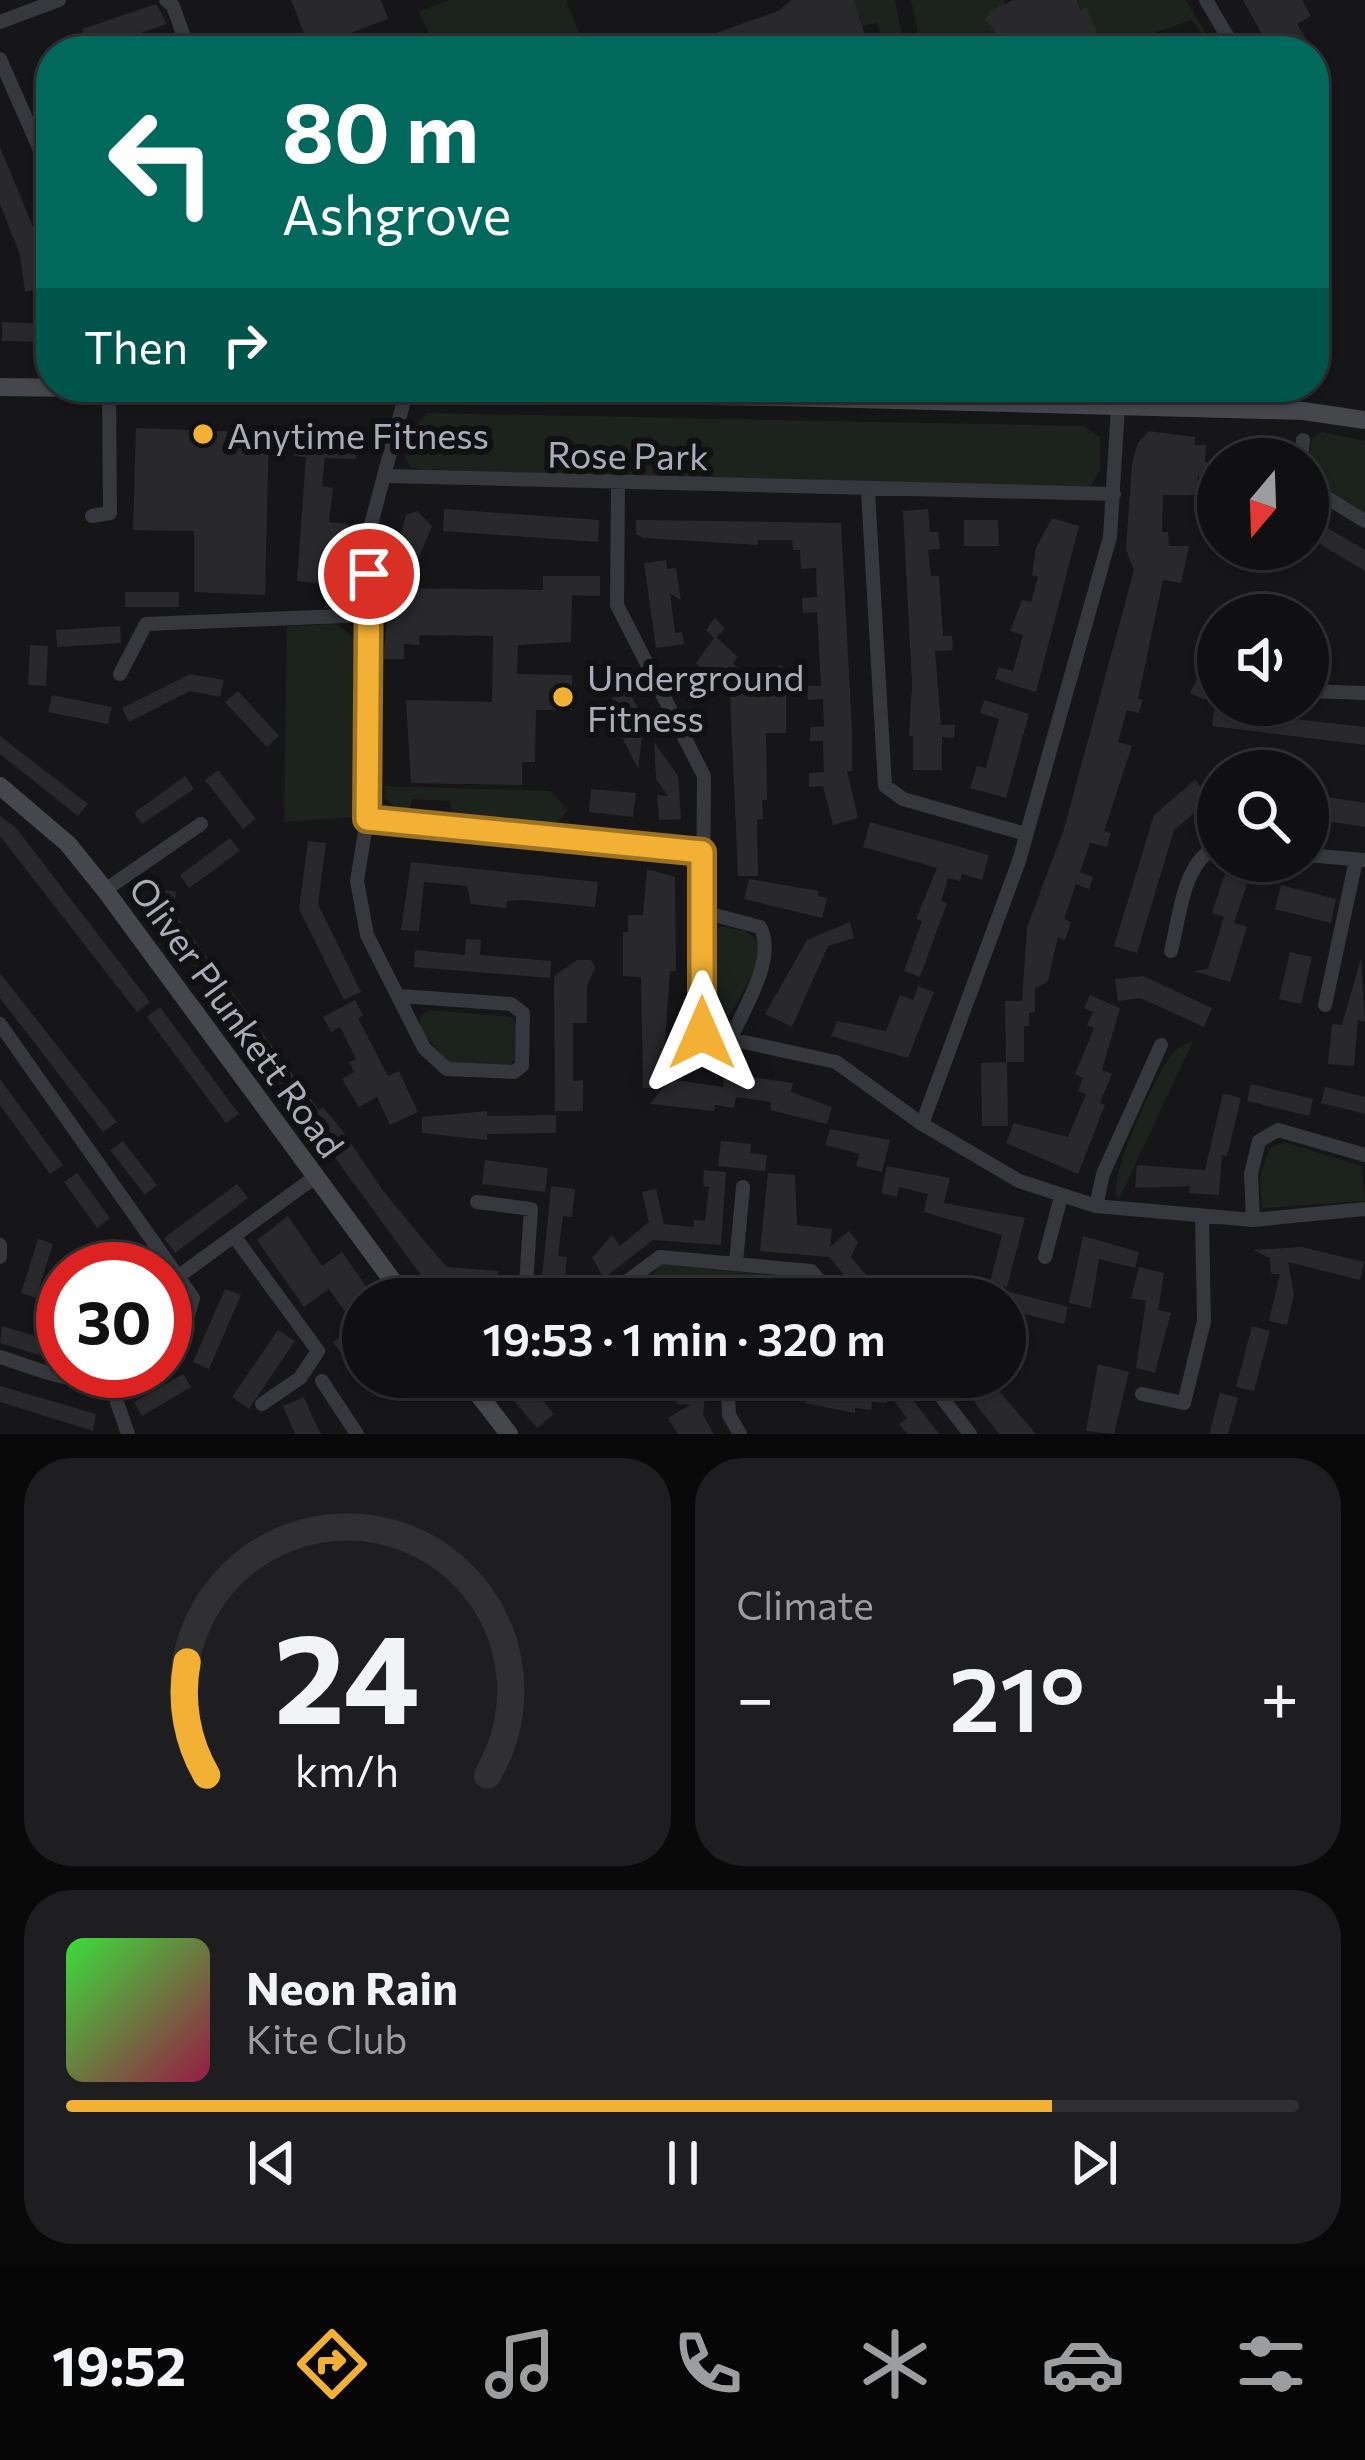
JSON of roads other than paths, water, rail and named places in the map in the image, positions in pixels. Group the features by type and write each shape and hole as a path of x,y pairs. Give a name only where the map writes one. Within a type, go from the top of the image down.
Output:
{"main road":[{"path":"0,387 36,387"},
{"path":"864,402 1303,411 1365,420"},
{"name":"Oliver Plunkett Road","path":"0,786 68,844 105,890 390,1278"},
{"path":"481,1398 509,1434"}],"street":[{"path":"0,22 59,0"},
{"path":"166,0 182,36"},
{"path":"1206,0 1227,36"},
{"path":"0,59 36,139"},
{"path":"92,516 110,513 109,402"},
{"path":"401,996 511,1004 523,1013 522,1066 514,1072 447,1069 424,1048 359,910 357,881 367,819 369,532 404,402"},
{"path":"922,1124 1025,834 1110,537 1118,407"},
{"name":"Rose Park","path":"387,476 1114,494"},
{"path":"618,484 617,604 701,762 702,1033 688,1046"},
{"path":"868,490 885,786 903,799 1025,834"},
{"path":"1329,499 1365,521"},
{"path":"120,674 146,624 368,615"},
{"path":"1329,689 1365,693"},
{"path":"367,819 702,852"},
{"path":"105,890 201,824"},
{"path":"1324,1004 1361,860 1329,857"},
{"path":"1171,951 1197,862"},
{"path":"703,912 760,927 766,938 766,954 731,1038"},
{"path":"0,1024 154,1242"},
{"path":"702,1033 836,1062 922,1124 1019,1181 1061,1197 1096,1206 1202,1218 1253,1220 1365,1209"},
{"path":"1096,1206 1103,1174 1161,1045"},
{"path":"1253,1220 1251,1174 1259,1141 1278,1130 1365,1155"},
{"path":"192,1266 314,1177"},
{"path":"736,1263 743,1187"},
{"path":"1045,1257 1061,1197"},
{"path":"477,1202 531,1209 526,1278"},
{"path":"1142,1394 1184,1403 1204,1322 1202,1218"},
{"path":"234,1236 318,1351 300,1378 262,1404"},
{"path":"0,1245 0,1257"},
{"path":"632,1278 660,1257 811,1270 818,1278"},
{"path":"0,1357 36,1367"},
{"path":"322,1381 356,1434"},
{"path":"116,1398 128,1434"},
{"path":"728,1398 729,1415 740,1434"},
{"path":"942,1398 970,1434"}],"place":[{"name":"Anytime Fitness","path":"203,434"},
{"name":"Underground Fitness","path":"563,697"}]}
